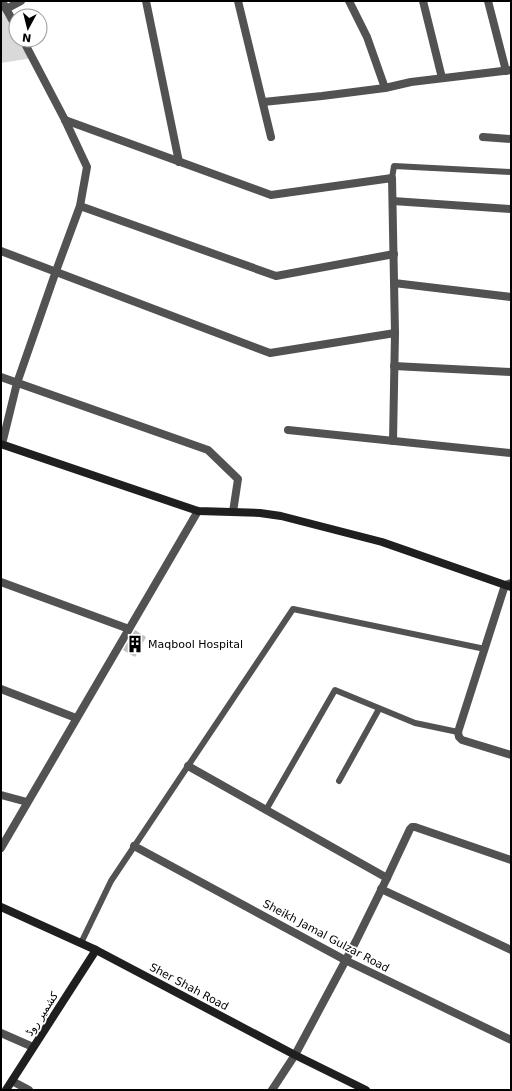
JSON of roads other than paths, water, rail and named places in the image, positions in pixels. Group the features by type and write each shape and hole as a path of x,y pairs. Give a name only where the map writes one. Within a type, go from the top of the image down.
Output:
{"street":[{"path":"4,5 21,1"},
{"path":"146,1 179,162"},
{"path":"238,1 271,136"},
{"path":"349,1 367,37 385,88"},
{"path":"423,1 442,78"},
{"path":"263,102 322,96 385,88 411,82 508,71 488,1"},
{"path":"27,48 65,120 87,167 80,206 17,383 2,444 198,511 260,513 282,516 382,542 509,585 485,649 458,732 462,740 511,755"},
{"path":"65,120 271,195 392,178 395,333 393,441"},
{"path":"483,137 511,139"},
{"path":"393,201 511,209"},
{"path":"80,206 276,276 394,254"},
{"path":"1,251 270,353 395,333"},
{"path":"394,283 511,297"},
{"path":"394,366 511,372"},
{"path":"1,377 208,450 238,479 233,512"},
{"path":"288,430 511,453"},
{"path":"1,848 198,511"},
{"path":"1,582 129,629"},
{"path":"1,689 76,718"},
{"path":"188,766 387,878"},
{"path":"1,795 27,802"},
{"path":"272,1090 294,1055 345,960 412,827 511,860"},
{"name":"Sheikh Jamal Gulzar Road","path":"134,846 345,960 511,1040"},
{"path":"381,889 511,950"},
{"name":"Sher Shah Road","path":"1,908 96,950 294,1055 366,1090"},
{"name":"کشمیر روڈ","path":"6,1090 96,950"},
{"path":"1,1033 33,1047"},
{"path":"12,1081 29,1090"}],"lane":[{"path":"392,178 394,166 511,172"},
{"path":"81,943 111,881 293,609 485,649"},
{"path":"266,810 335,690 415,723 458,732"},
{"path":"339,781 379,708"}],"place":[{"name":"Maqbool Hospital","path":"135,644"}]}
